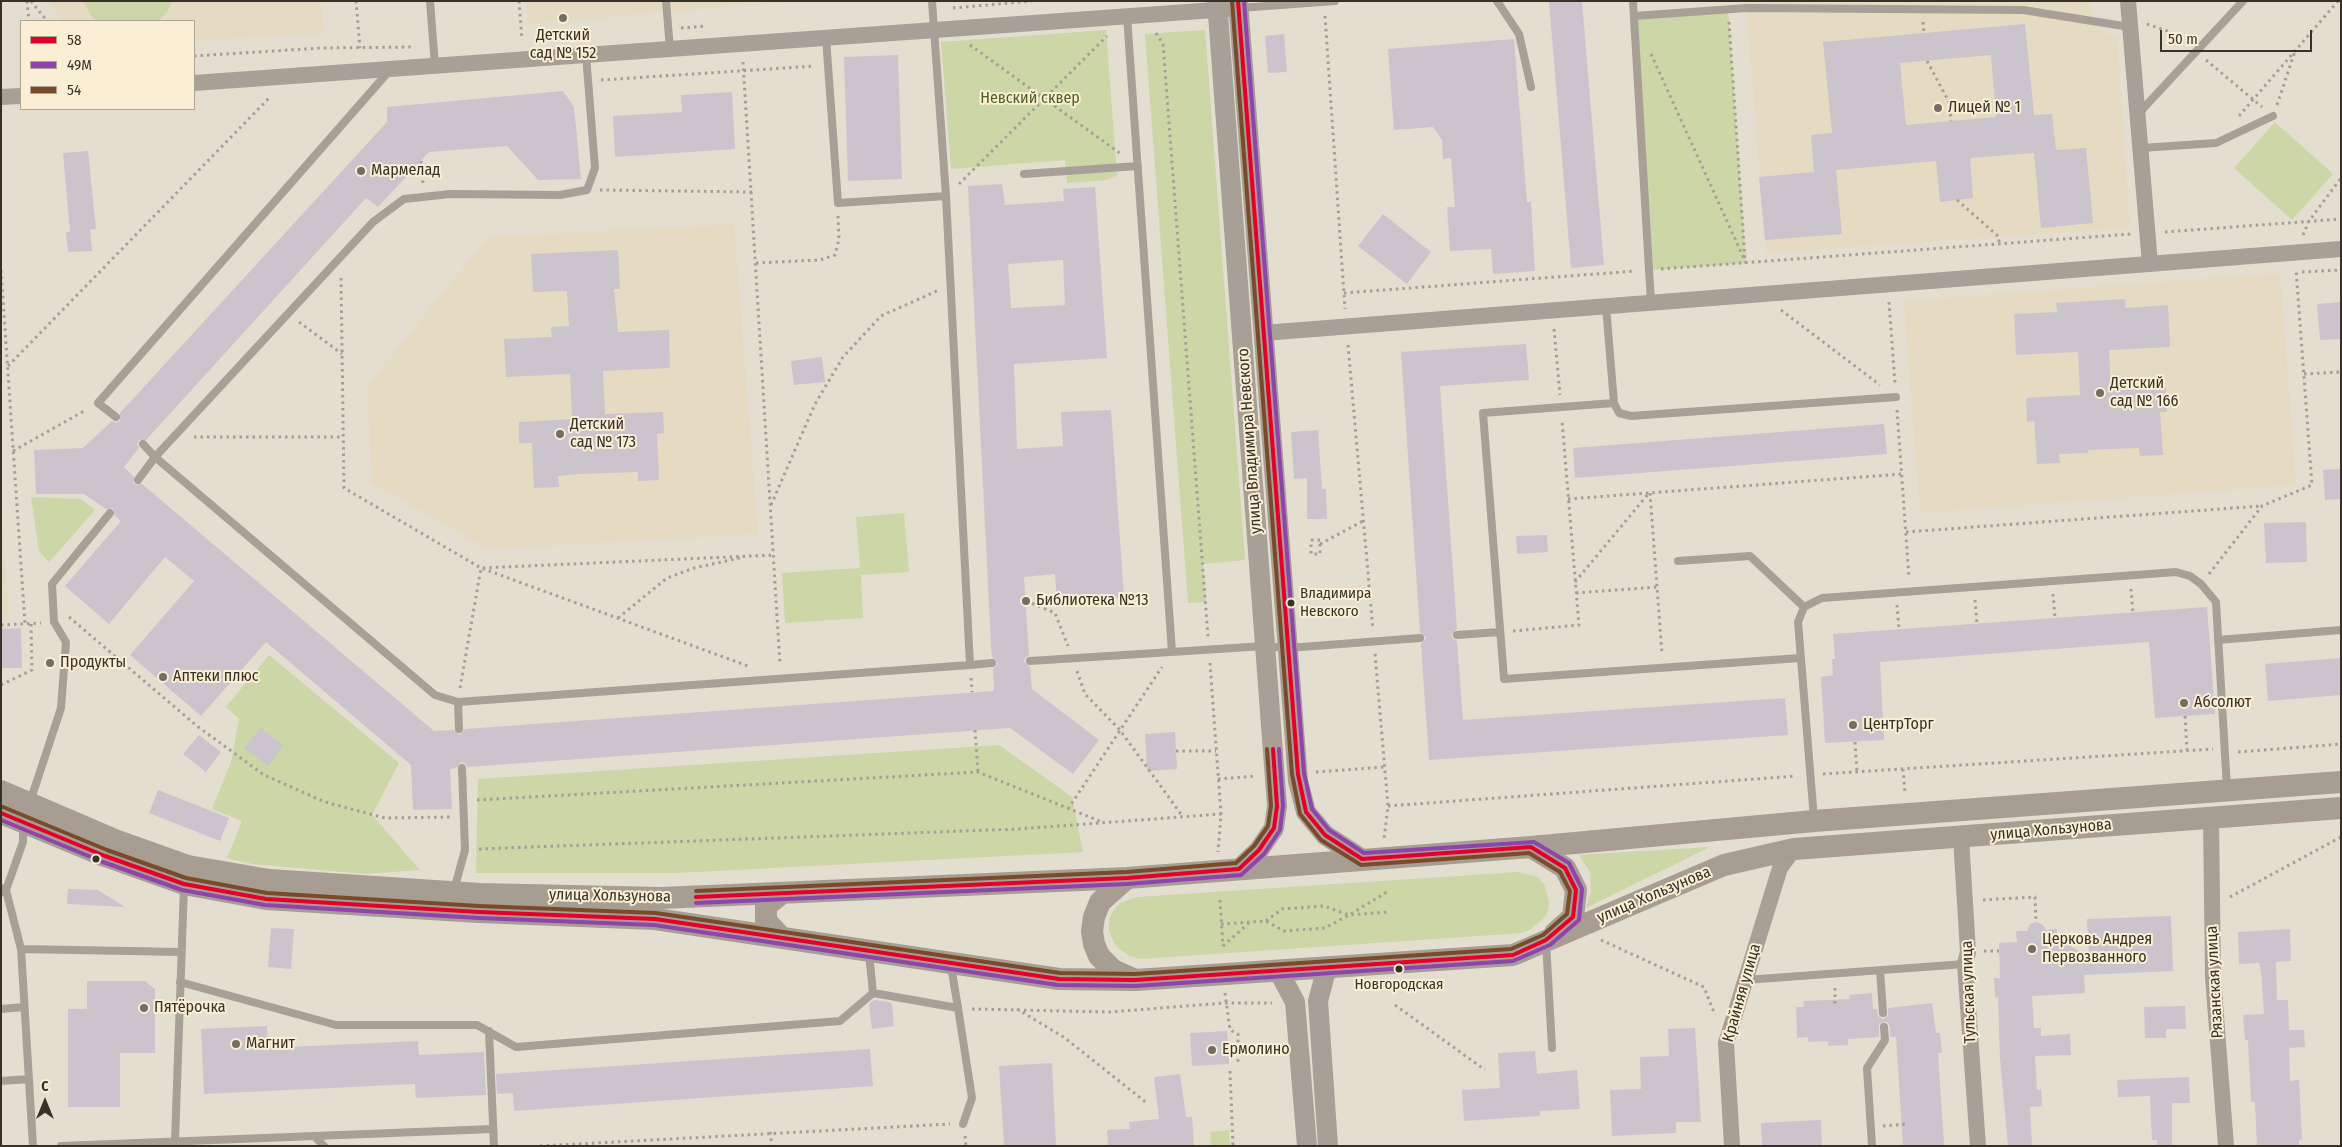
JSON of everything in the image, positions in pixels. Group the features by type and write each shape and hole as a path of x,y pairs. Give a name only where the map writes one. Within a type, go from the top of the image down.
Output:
{"main road":[{"name":"улица Хользунова","path":"1,813 26,813 115,840 188,866 269,880 453,892 661,898 1127,878 1531,847 1814,821 2341,782"},
{"name":"улица Хользунова","path":"1,791 26,813 105,856 184,884 266,899 479,912 655,919 1059,979 1135,980 1513,955 1724,865 1794,849 1961,838 2341,808"},
{"path":"1531,847 1565,868 1576,890 1573,917 1546,940"},
{"path":"1127,878 1100,902 1094,917 1092,930 1094,944 1099,956 1113,970 1135,980"},
{"path":"782,893 766,906 766,921 782,938"}],"street":[{"path":"2128,1 2150,264"},
{"path":"195,83 1135,16 1238,5"},
{"name":"улица Владимира Невского","path":"1238,5 1298,781 1306,812 1325,835 1362,859"},
{"name":"улица Владимира Невского","path":"1217,6 1278,806 1274,828 1259,850 1239,868"},
{"path":"1,97 20,96"},
{"path":"1264,333 2341,249"},
{"name":"Рязанская улица","path":"2211,817 2213,977 2226,1146"},
{"name":"Тульская улица","path":"1961,838 1968,952 1965,964 1978,1146"},
{"name":"Крайняя улица","path":"1732,1146 1726,1043 1780,868 1794,849"},
{"path":"1327,967 1318,1001 1328,1146"},
{"path":"1278,970 1295,1002 1307,1146"}],"lane":[{"path":"430,1 435,66"},
{"path":"666,1 670,49"},
{"path":"932,1 942,30 946,196 970,665"},
{"path":"1238,5 1334,1"},
{"path":"1497,1 1520,34 1531,88"},
{"path":"1633,1 1651,303"},
{"path":"2138,114 2243,1"},
{"path":"1634,16 1728,9 2023,10 2130,26"},
{"path":"1135,16 1138,166 1172,652"},
{"path":"826,38 838,203 946,196"},
{"path":"138,480 173,436 373,222 404,199 450,194 560,195 587,190 595,168 586,55"},
{"path":"116,417 98,404 391,69"},
{"path":"2141,148 2216,143 2274,116"},
{"path":"1024,174 1138,166"},
{"path":"1606,306 1614,403 1619,413 1631,416 1896,397"},
{"path":"1614,403 1483,413 1504,679 1800,658"},
{"path":"143,444 155,457 436,695 458,702 992,663"},
{"path":"33,1146 21,949 3,890 23,842 26,813 61,708 66,642 54,622 52,584 110,513"},
{"path":"1678,561 1750,556 1804,607"},
{"path":"1814,821 1798,622 1804,607 1822,598 1896,592 2176,572 2190,576 2201,584 2216,602 2227,790"},
{"path":"2218,640 2341,630"},
{"path":"1457,635 1500,632"},
{"path":"1030,660 1265,646 1288,648 1420,638"},
{"path":"458,702 459,729"},
{"path":"453,892 466,850 462,768"},
{"path":"175,1141 184,884"},
{"path":"1546,940 1552,1048"},
{"path":"21,949 181,952"},
{"path":"869,951 873,993"},
{"path":"950,963 972,1098 963,1124"},
{"path":"1744,980 1965,964"},
{"path":"1880,970 1883,1013"},
{"path":"180,982 336,1025 477,1025 516,1047 840,1021 873,993"},
{"path":"873,993 958,1008"},
{"path":"1,1009 24,1008"},
{"path":"1872,1146 1867,1068 1885,1040 1884,1027"},
{"path":"488,1031 494,1146"},
{"path":"1,1081 29,1079"},
{"path":"61,1146 493,1129"},
{"path":"314,1136 324,1146"}],"path":[{"path":"29,1 29,20"},
{"path":"29,1 46,20"},
{"path":"356,1 360,48"},
{"path":"520,1 522,40"},
{"path":"2216,143 2338,1"},
{"path":"1324,2 1346,327 1388,806 1383,842"},
{"path":"1728,9 1746,263"},
{"path":"946,196 1044,99 1135,16 1163,44 1218,779 1220,814 1218,853"},
{"path":"942,30 1138,166"},
{"path":"341,256 344,488 481,568 781,678 742,44"},
{"path":"195,56 360,48 433,47"},
{"path":"1650,51 1746,263"},
{"path":"2274,116 2295,51"},
{"path":"1927,61 1949,102 1951,121"},
{"path":"588,81 828,65"},
{"path":"8,366 290,76"},
{"path":"422,161 424,197"},
{"path":"1906,532 2262,506 2312,485 2295,253 2310,221 2341,178"},
{"path":"587,190 752,192"},
{"path":"1956,200 1999,237 1999,244"},
{"path":"756,263 820,260 835,255 839,239 838,203"},
{"path":"1344,293 2341,219"},
{"path":"1,270 25,624"},
{"path":"2296,273 2341,270"},
{"path":"1888,284 1910,591"},
{"path":"771,505 815,404 843,357 881,316 921,296 951,286"},
{"path":"1760,294 1896,397"},
{"path":"1500,632 1579,626 1552,311"},
{"path":"287,314 342,355"},
{"path":"2304,374 2341,372"},
{"path":"13,451 98,404"},
{"path":"173,436 343,437"},
{"path":"1568,499 1902,474"},
{"path":"1575,582 1650,493"},
{"path":"1650,493 1664,668"},
{"path":"2201,584 2262,506"},
{"path":"1320,544 1363,521"},
{"path":"1311,540 1320,540 1320,544 1320,554 1311,554 1311,540"},
{"path":"481,568 774,555"},
{"path":"617,618 667,578 694,568 748,556"},
{"path":"458,702 481,568"},
{"path":"2130,576 2133,612"},
{"path":"2052,581 2054,618"},
{"path":"1576,593 1657,587"},
{"path":"1974,587 1977,624"},
{"path":"1896,592 1899,629"},
{"path":"1026,601 1055,613 1085,694 1120,730 1183,817"},
{"path":"53,604 198,726 264,775 325,802 385,818 464,817"},
{"path":"1,625 54,622"},
{"path":"1,685 32,670 31,623"},
{"path":"1068,809 1172,652"},
{"path":"2185,716 2187,750"},
{"path":"974,730 978,772"},
{"path":"1855,742 1857,772"},
{"path":"1388,806 2187,750 2226,748 2237,752 2341,744"},
{"path":"1176,751 1216,751"},
{"path":"1312,773 1385,767"},
{"path":"464,800 978,772 1103,823"},
{"path":"1218,779 1261,776"},
{"path":"466,850 1018,829 1220,814"},
{"path":"2212,907 2341,837"},
{"path":"1221,924 1266,921 1284,931 1325,928 1387,892"},
{"path":"1965,900 2035,898 2036,922"},
{"path":"1220,900 1223,946 1250,922"},
{"path":"1266,921 1282,909 1324,906 1349,914 1388,912"},
{"path":"1600,940 1704,987 1726,1043"},
{"path":"1225,993 1230,1030 1238,1034 1238,1065"},
{"path":"958,1008 1110,1012 1225,1003 1280,1003"},
{"path":"1395,1005 1485,1070"},
{"path":"1016,1009 1065,1038 1148,1104"},
{"path":"1230,1071 1233,1146"},
{"path":"540,1146 770,1132 963,1124 966,1146"},
{"path":"1870,1127 1907,1124"},
{"path":"770,1132 772,1146"}],"shaded area":[{"path":"48,1 321,1 324,33 195,41 195,20 61,20"},
{"name":"Детский сад № 152","path":"526,1 797,1 528,24"},
{"name":"Лицей № 1","path":"1746,1 2091,1 2093,24 2117,39 2130,228 1766,253"},
{"name":"Детский сад № 173","path":"734,224 758,534 488,549 372,483 367,386 488,237"},
{"name":"Детский сад № 166","path":"2280,273 2296,485 1920,513 1904,301"},
{"path":"1,500 9,618 1,619"}],"green space":[{"path":"83,1 172,1 167,12 160,20 96,20"},
{"path":"1728,9 1746,263 1649,270 1634,16"},
{"name":"Невский сквер","path":"1106,30 1117,175 1107,180 1067,183 1065,160 951,169 941,42"},
{"path":"1205,30 1245,560 1203,564 1206,602 1188,603 1145,34"},
{"path":"2275,122 2333,174 2292,220 2234,168"},
{"path":"31,497 81,499 95,510 49,562 39,551"},
{"path":"904,513 909,572 861,575 863,618 785,623 782,573 860,568 856,517"},
{"path":"269,655 399,763 372,815 420,870 365,874 252,864 227,858 242,821 212,809 231,762 239,719 226,707"},
{"path":"999,745 1072,797 1083,852 676,873 476,873 478,779"},
{"path":"1710,847 1586,908 1591,891 1590,872 1579,855"},
{"path":"1518,872 1538,877 1544,884 1549,901 1548,911 1544,918 1523,933 1140,959 1130,956 1118,948 1109,930 1109,919 1114,909 1120,903 1137,897"},
{"path":"1229,1130 1230,1146 1211,1146 1210,1132"}],"building":[{"path":"1549,1 1582,1 1604,265 1571,268"},
{"path":"2025,24 2034,115 2052,114 2056,150 2086,148 2093,223 2041,228 2034,153 1970,158 1973,198 1940,202 1936,161 1836,170 1842,234 1765,240 1759,177 1814,172 1811,135 1832,133 1823,42","holes":["1991,55 1996,117 1906,125 1900,63"]},
{"path":"1284,34 1287,72 1268,73 1265,36"},
{"path":"1514,39 1527,202 1531,202 1535,271 1493,274 1491,249 1450,251 1447,207 1455,207 1451,158 1443,159 1442,140 1433,127 1394,130 1388,49"},
{"path":"898,55 902,179 848,181 844,57"},
{"path":"563,91 574,107 581,179 538,180 507,146 429,152 378,207 366,198 146,440 139,440 137,445 139,448 124,467 134,477 133,483 137,485 142,484 434,731 453,730 460,735 465,729 994,691 993,669 998,663 992,657 991,645 968,186 1002,184 1005,205 1064,201 1063,189 1095,187 1107,358 1014,364 1017,449 1063,446 1061,412 1111,410 1124,597 1057,602 1055,574 1024,577 1029,655 1025,658 1024,662 1030,667 1032,689 1099,740 1073,774 1010,728 468,767 465,763 461,762 456,768 450,769 452,809 413,810 411,765 266,642 201,716 130,655 194,581 165,557 109,624 65,586 121,521 115,516 113,508 106,509 84,494 36,494 34,450 83,448 112,421 116,423 120,421 120,413 387,122 387,107","holes":["1063,260 1065,305 1011,308 1008,264"]},
{"path":"732,92 735,149 615,157 613,116 682,112 681,95"},
{"path":"88,151 96,229 90,230 92,251 68,252 66,232 70,232 63,153"},
{"path":"1383,214 1431,252 1407,284 1358,246"},
{"path":"618,250 620,289 614,289 618,332 669,330 670,368 603,371 605,414 663,412 664,433 657,434 659,480 638,481 638,472 579,474 558,476 559,487 534,488 532,443 519,443 519,422 572,419 570,374 506,377 504,339 552,337 551,327 569,326 567,291 533,292 531,254"},
{"path":"2125,299 2126,308 2168,305 2170,347 2109,350 2111,391 2166,387 2167,412 2160,412 2163,455 2140,456 2139,448 2088,450 2088,453 2059,454 2060,463 2037,464 2034,421 2027,422 2026,398 2080,395 2078,352 2016,355 2014,314 2057,312 2056,303"},
{"path":"2341,302 2341,339 2320,340 2317,304"},
{"path":"1526,344 1529,380 1440,386 1457,629 1451,635 1457,641 1463,720 1785,698 1788,735 1429,760 1421,644 1426,638 1420,632 1401,352"},
{"path":"822,357 825,382 794,385 791,361"},
{"path":"1884,424 1887,454 1575,478 1573,448"},
{"path":"1318,430 1322,489 1326,489 1327,519 1307,519 1307,478 1294,479 1291,432"},
{"path":"2341,469 2341,499 2325,500 2323,470"},
{"path":"2306,522 2307,562 2266,563 2264,523"},
{"path":"1547,535 1548,552 1517,554 1516,536"},
{"path":"2207,607 2215,714 2155,718 2149,642 1880,662 1884,740 1825,743 1821,677 1833,675 1832,659 1835,659 1833,634"},
{"path":"21,628 22,668 1,668 1,629"},
{"path":"2341,658 2341,695 2268,701 2265,664"},
{"path":"261,728 283,745 268,766 244,748"},
{"path":"1175,732 1177,769 1147,771 1145,734"},
{"path":"199,735 221,752 206,772 183,754"},
{"path":"158,790 229,818 220,841 149,813"},
{"path":"68,889 98,890 125,907 67,904"},
{"path":"2171,916 2173,971 2084,975 2085,993 2032,996 2034,1028 2041,1028 2041,1036 2070,1034 2071,1055 2035,1056 2037,1090 2041,1089 2042,1106 2030,1107 2032,1146 2008,1146 2000,1058 1998,997 1995,998 1994,978 2000,978 1999,943 2017,942 2016,931 2027,931 2030,924 2036,922 2042,924 2046,930 2057,929 2057,938 2089,957 2087,919"},
{"path":"271,928 294,929 291,969 268,967"},
{"path":"2290,929 2291,961 2276,962 2277,1000 2288,1000 2289,1030 2304,1030 2305,1047 2289,1048 2290,1081 2299,1080 2302,1139 2299,1140 2299,1146 2257,1146 2255,1102 2251,1102 2248,1040 2245,1040 2243,1015 2264,1014 2261,971 2259,963 2239,964 2238,932"},
{"path":"87,981 145,981 155,989 155,1053 120,1053 120,1107 68,1107 68,1009 87,1009"},
{"path":"1872,993 1873,1009 1877,1009 1878,1016 1883,1019 1888,1016 1888,1008 1932,1003 1936,1033 1940,1033 1942,1053 1938,1053 1944,1146 1903,1146 1896,1037 1890,1037 1890,1026 1887,1022 1879,1024 1879,1037 1848,1039 1848,1045 1828,1046 1828,1041 1808,1042 1808,1037 1797,1038 1796,1007 1804,1007 1803,1001 1850,999 1849,995"},
{"path":"874,1000 892,1004 894,1026 872,1029 869,1004"},
{"path":"2185,1006 2186,1029 2166,1029 2166,1038 2145,1038 2144,1007"},
{"path":"267,1026 268,1048 418,1041 419,1055 484,1052 486,1095 416,1098 415,1084 204,1094 201,1029"},
{"path":"1695,1028 1701,1122 1676,1122 1676,1133 1612,1136 1610,1090 1641,1089 1640,1057 1669,1056 1668,1029"},
{"name":"Ермолино","path":"1227,1031 1228,1042 1252,1053 1229,1055 1229,1064 1192,1066 1190,1033"},
{"path":"870,1049 873,1086 514,1111 513,1093 497,1094 496,1074"},
{"path":"1535,1051 1537,1074 1577,1070 1580,1109 1540,1111 1540,1116 1464,1121 1462,1090 1500,1088 1498,1053"},
{"path":"1052,1063 1056,1146 1004,1146 999,1066"},
{"path":"1180,1074 1186,1117 1192,1117 1194,1146 1108,1146 1107,1130 1130,1129 1129,1122 1159,1119 1154,1077"},
{"path":"2189,1077 2190,1103 2172,1103 2172,1146 2157,1146 2157,1140 2152,1140 2150,1096 2118,1097 2117,1080"},
{"path":"1821,1120 1822,1146 1762,1146 1761,1123"}],"transit line":[{"name":"54","path":"3,807 107,850 186,878 267,893 479,906 656,913 1060,973 1135,974 1511,949 1543,935 1567,914 1570,891 1560,872 1529,853 1361,865 1321,840 1300,814 1292,774 1232,1"},
{"name":"58","path":"1,813 105,856 184,884 266,899 479,912 655,919 1059,979 1135,980 1513,955 1546,940 1573,917 1576,890 1565,868 1531,847 1362,859 1325,835 1306,812 1298,774 1238,1"},
{"name":"49М","path":"1,820 103,862 182,890 265,905 479,918 654,925 1058,985 1135,986 1513,961 1550,945 1579,920 1582,889 1569,863 1534,842 1364,853 1329,830 1312,809 1304,773 1244,1"},
{"name":"54","path":"696,891 1127,872 1236,863 1254,846 1268,826 1271,806 1267,749"},
{"name":"58","path":"696,897 1127,878 1239,869 1259,850 1274,828 1277,806 1273,749"},
{"name":"49М","path":"696,903 1127,884 1241,875 1264,854 1280,830 1283,806 1279,749"}],"place":[{"name":"Детский сад № 152","path":"563,18"},
{"name":"Лицей № 1","path":"1938,108"},
{"name":"Мармелад","path":"361,171"},
{"name":"Детский сад № 166","path":"2100,393"},
{"name":"Детский сад № 173","path":"560,434"},
{"name":"Библиотека №13","path":"1026,601"},
{"name":"Владимира Невского","path":"1291,603"},
{"name":"Продукты","path":"50,663"},
{"name":"Аптеки плюс","path":"163,677"},
{"name":"Абсолют","path":"2184,703"},
{"name":"ЦентрТорг","path":"1853,725"},
{"name":"Церковь Андрея Первозванного","path":"2032,949"},
{"name":"Новгородская","path":"1399,969"},
{"name":"Пятёрочка","path":"144,1008"},
{"name":"Магнит","path":"236,1044"},
{"name":"Ермолино","path":"1212,1050"}]}
